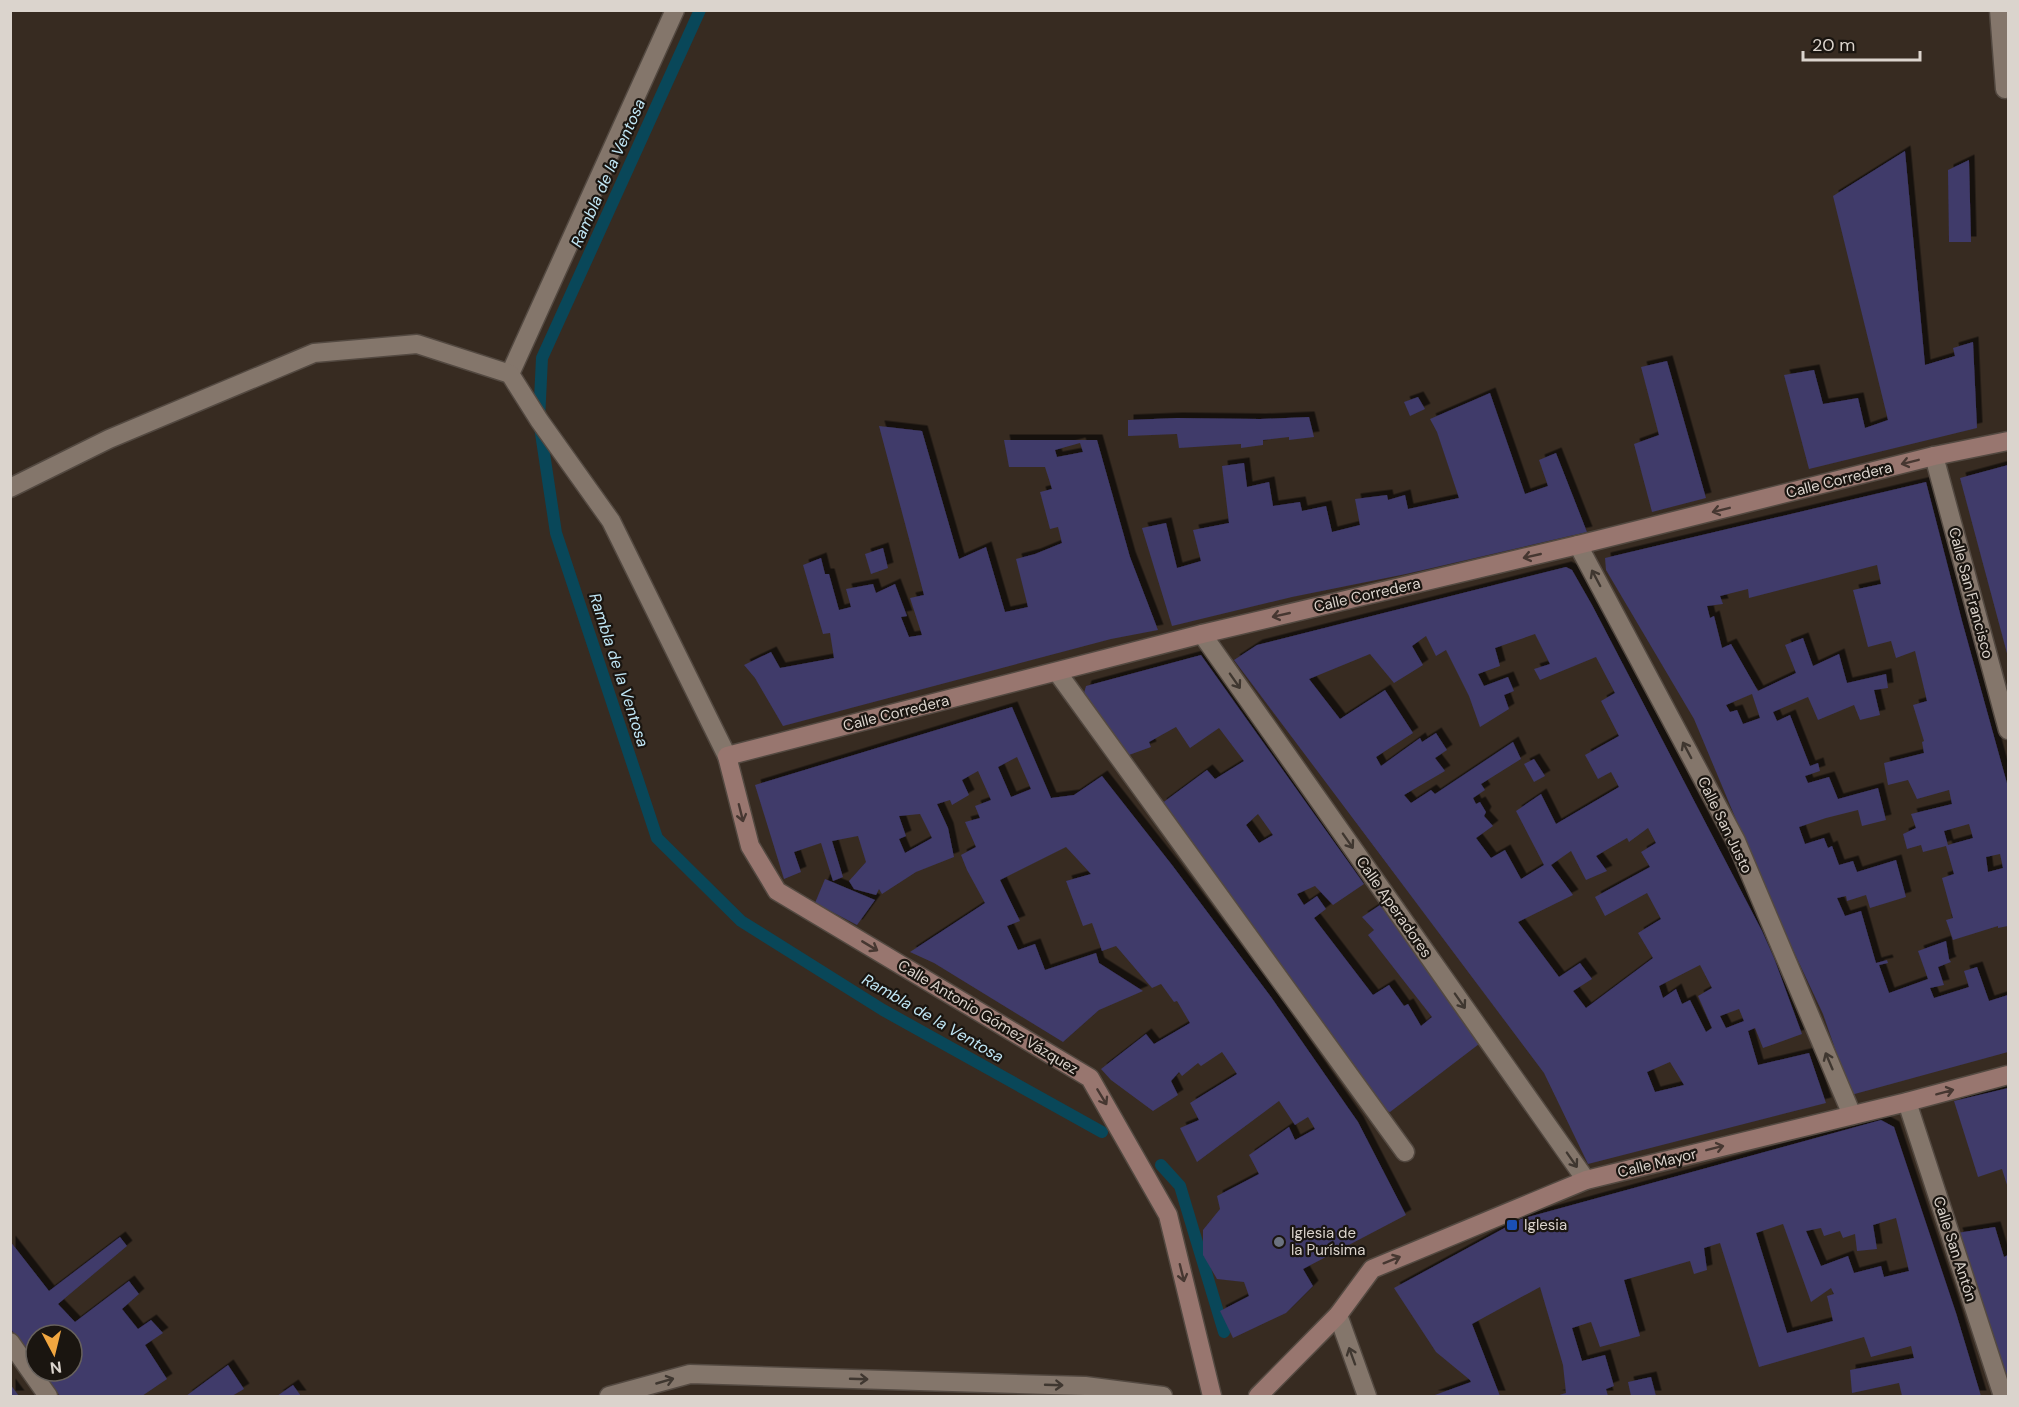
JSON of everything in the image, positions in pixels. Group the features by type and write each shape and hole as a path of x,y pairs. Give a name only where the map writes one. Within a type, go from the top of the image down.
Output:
{"street":[{"path":"510,374 675,10"},
{"path":"1999,10 2007,88"},
{"path":"10,488 109,440 314,353 417,344 510,374 539,420 611,521 727,756"},
{"name":"Calle Corredera","path":"727,756 1202,634 1578,545 1934,456 2008,441"},
{"name":"Calle San Francisco","path":"1934,456 2008,730"},
{"name":"Calle San Justo","path":"1578,545 1736,841 1852,1115"},
{"name":"Calle Aperadores","path":"1202,634 1586,1180"},
{"path":"1057,672 1405,1152"},
{"name":"Calle Antonio Gómez Vázquez","path":"727,756 750,846 777,891 1090,1078 1168,1215 1212,1396"},
{"name":"Calle Mayor","path":"1258,1396 1338,1315 1372,1269 1586,1180 1907,1102 2008,1075"},
{"name":"Calle San Antón","path":"1907,1102 2002,1396"},
{"path":"1338,1315 1367,1396"},
{"path":"10,1342 48,1396"},
{"path":"609,1396 690,1374 1085,1386 1163,1396"}],"building":[{"path":"1905,151 1925,365 1955,356 1953,348 1973,342 1977,428 1809,469 1784,375 1814,370 1823,404 1858,398 1865,428 1888,420 1833,196"},
{"path":"1969,160 1971,242 1949,242 1948,170"},
{"path":"1667,361 1706,498 1652,512 1634,444 1659,435 1641,367"},
{"path":"1490,393 1525,494 1548,486 1539,460 1556,453 1587,532 1172,626 1142,528 1166,523 1177,568 1201,561 1193,530 1229,523 1222,466 1244,463 1247,487 1269,482 1273,506 1300,502 1302,511 1326,506 1332,532 1360,525 1355,499 1387,495 1388,500 1405,495 1408,509 1459,498 1437,432 1430,419"},
{"path":"1418,397 1425,409 1410,416 1404,402"},
{"path":"1309,417 1314,437 1263,440 1263,445 1241,448 1241,444 1179,448 1177,434 1128,436 1128,420"},
{"path":"879,426 922,431 959,559 986,547 1005,612 1028,607 1016,559 1062,543 1058,527 1050,529 1040,492 1052,489 1045,467 1009,467 1004,440 1097,440 1130,557 1158,630 1111,639 783,726 755,678 744,665 771,652 780,668 834,658 830,633 823,634 803,565 821,558 825,574 829,574 839,610 851,607 846,589 873,584 876,593 895,584 907,616 901,617 909,637 922,635 910,598 924,595","holes":["1080,443 1083,452 1057,457 1055,450"]},
{"path":"2008,465 2008,657 1960,478"},
{"path":"1926,482 2008,787 2008,926 1998,928 1998,926 1953,940 1946,920 1953,918 1942,878 1954,874 1946,846 1923,852 1921,845 1907,849 1903,834 1916,828 1911,814 1952,804 1949,790 1917,799 1908,780 1888,785 1884,763 1924,753 1922,742 1924,741 1913,705 1927,701 1915,651 1896,658 1891,641 1868,647 1853,590 1881,584 1877,565 1749,598 1748,589 1720,596 1723,604 1707,606 1710,618 1714,616 1722,648 1731,644 1758,691 1796,673 1785,645 1803,638 1813,666 1839,654 1847,683 1886,674 1888,688 1874,690 1880,715 1860,720 1854,705 1818,720 1808,697 1773,712 1777,721 1790,715 1810,766 1818,763 1820,771 1805,776 1808,783 1829,777 1838,799 1878,788 1886,820 1862,826 1858,810 1799,827 1805,844 1824,838 1828,848 1832,846 1839,865 1853,861 1857,872 1896,860 1906,897 1870,908 1866,895 1847,901 1846,896 1837,898 1845,916 1861,911 1876,963 1887,960 1888,963 1879,965 1889,993 1928,979 1918,951 1946,941 1951,962 1938,967 1944,985 1930,988 1934,998 1969,987 1964,971 1977,967 1989,1001 2008,995 2008,1052 1851,1095 1823,1014 1771,903 1694,719 1606,570 1605,558","holes":["1752,694 1760,718 1743,724 1737,710 1730,712 1726,705","1969,824 1973,838 1948,845 1944,831","2000,854 2003,868 1988,872 1986,857"]},
{"path":"883,548 888,568 871,574 865,554"},
{"path":"1566,567 1572,570 1762,931 1774,958 1802,1034 1763,1048 1755,1028 1748,1031 1758,1065 1809,1053 1826,1103 1588,1164 1544,1073 1234,660 1257,645","holes":["1535,634 1550,664 1534,669 1540,680 1596,657 1615,693 1601,701 1619,736 1585,755 1598,779 1611,772 1619,787 1556,824 1541,794 1516,811 1544,865 1521,879 1505,850 1491,858 1476,838 1493,826 1484,816 1486,812 1480,802 1476,804 1473,798 1485,790 1481,784 1521,759 1513,742 1435,794 1431,790 1411,803 1404,795 1445,771 1435,758 1447,750 1436,733 1422,742 1420,738 1381,766 1376,757 1413,733 1385,690 1340,719 1309,679 1370,654 1394,683 1423,665 1412,646 1426,636 1436,656 1446,650 1469,696 1480,727 1509,709 1504,695 1514,691 1508,677 1484,686 1478,674 1500,666 1495,648","1648,828 1656,843 1641,852 1650,867 1595,897 1605,916 1647,893 1661,919 1638,933 1653,958 1586,1008 1573,991 1592,979 1580,963 1559,977 1518,922 1573,895 1551,865 1571,851 1586,880 1607,871 1596,856 1627,838 1629,842","1700,965 1712,988 1698,996 1712,1028 1706,1032 1690,1000 1682,1004 1676,989 1663,998 1659,986","1739,1009 1744,1021 1726,1028 1720,1016","1670,1062 1684,1085 1655,1092 1647,1072"]},
{"path":"1201,655 1364,884 1333,905 1315,886 1297,894 1304,905 1317,896 1326,909 1314,918 1373,995 1389,985 1404,1006 1408,1004 1421,1026 1432,1017 1368,935 1374,930 1362,917 1380,905 1483,1041 1390,1112 1383,1110 1161,804 1207,770 1215,779 1244,761 1219,728 1190,748 1176,727 1149,742 1151,747 1129,755 1084,693 1086,686","holes":["1258,814 1273,835 1259,843 1246,825"]},
{"path":"1012,707 1051,798 1074,795 1102,776 1172,865 1271,997 1358,1122 1406,1215 1303,1269 1313,1286 1286,1313 1233,1338 1220,1311 1249,1296 1244,1282 1217,1279 1203,1255 1203,1230 1220,1209 1217,1196 1259,1174 1249,1155 1289,1127 1295,1140 1315,1129 1308,1117 1295,1125 1279,1101 1197,1162 1180,1128 1199,1120 1190,1103 1237,1074 1222,1052 1201,1066 1198,1063 1182,1076 1179,1072 1171,1081 1178,1095 1153,1111 1111,1080 1101,1069 1146,1034 1154,1044 1190,1023 1177,1001 1174,1002 1161,984 1152,988 1116,946 1102,951 1092,923 1083,926 1066,881 1091,874 1066,847 1000,880 1020,921 1007,926 1018,950 1035,944 1045,970 1096,953 1099,963 1143,991 1099,1010 1063,1042 934,963 910,952 985,903 961,855 976,847 965,822 980,818 975,806 991,800 978,771 962,780 969,795 952,805 950,800 937,804 948,828 954,857 916,872 882,894 879,889 876,895 854,889 849,881 866,862 858,836 832,841 843,877 833,881 821,843 794,852 801,872 784,879 755,785","holes":["1017,757 1031,789 1011,797 998,767","920,814 932,838 905,853 899,839 906,836 899,816"]},
{"path":"1534,759 1545,776 1534,782 1524,764"},
{"path":"825,879 875,900 857,925 815,903"},
{"path":"2008,1088 2008,1188 2002,1169 1978,1177 1954,1101"},
{"path":"1881,1120 1894,1127 1981,1396 1902,1396 1899,1383 1852,1393 1850,1370 1914,1358 1911,1346 1871,1357 1864,1337 1759,1367 1720,1243 1704,1248 1707,1270 1694,1274 1690,1261 1624,1280 1640,1336 1600,1347 1591,1322 1572,1328 1582,1361 1605,1355 1614,1386 1606,1389 1608,1396 1556,1396 1566,1393 1563,1365 1540,1287 1472,1324 1500,1396 1432,1396 1471,1382 1436,1352 1394,1288 1521,1219","holes":["1896,1218 1909,1271 1884,1277 1881,1266 1854,1273 1848,1256 1821,1266 1806,1231 1821,1228 1824,1236 1840,1231 1843,1238 1855,1234 1857,1251 1877,1249 1873,1225","1783,1224 1811,1302 1831,1288 1834,1294 1827,1296 1833,1321 1787,1333 1756,1233"]},
{"path":"1995,1227 2004,1257 2008,1255 2008,1394 1957,1233"},
{"path":"120,1237 127,1246 58,1304 75,1322 129,1281 139,1294 122,1309 138,1329 151,1320 163,1333 145,1345 167,1379 142,1396 60,1396 50,1383 84,1383 84,1323 24,1323 24,1347 10,1328 10,1241 49,1291"},
{"path":"228,1365 244,1389 232,1396 186,1396"},
{"path":"1651,1377 1656,1396 1631,1396 1628,1382"},
{"path":"10,1384 19,1396 10,1396"},
{"path":"293,1385 301,1396 277,1396"}],"waterway":[{"name":"Rambla de la Ventosa","path":"700,10 542,358 539,420 556,533 657,838 741,921 883,1010 1102,1132"},
{"name":"Rambla de la Ventosa","path":"1161,1165 1180,1186 1224,1332"}],"place":[{"name":"Iglesia","path":"1512,1225"},
{"name":"Iglesia de la Purísima","path":"1279,1242"}]}
